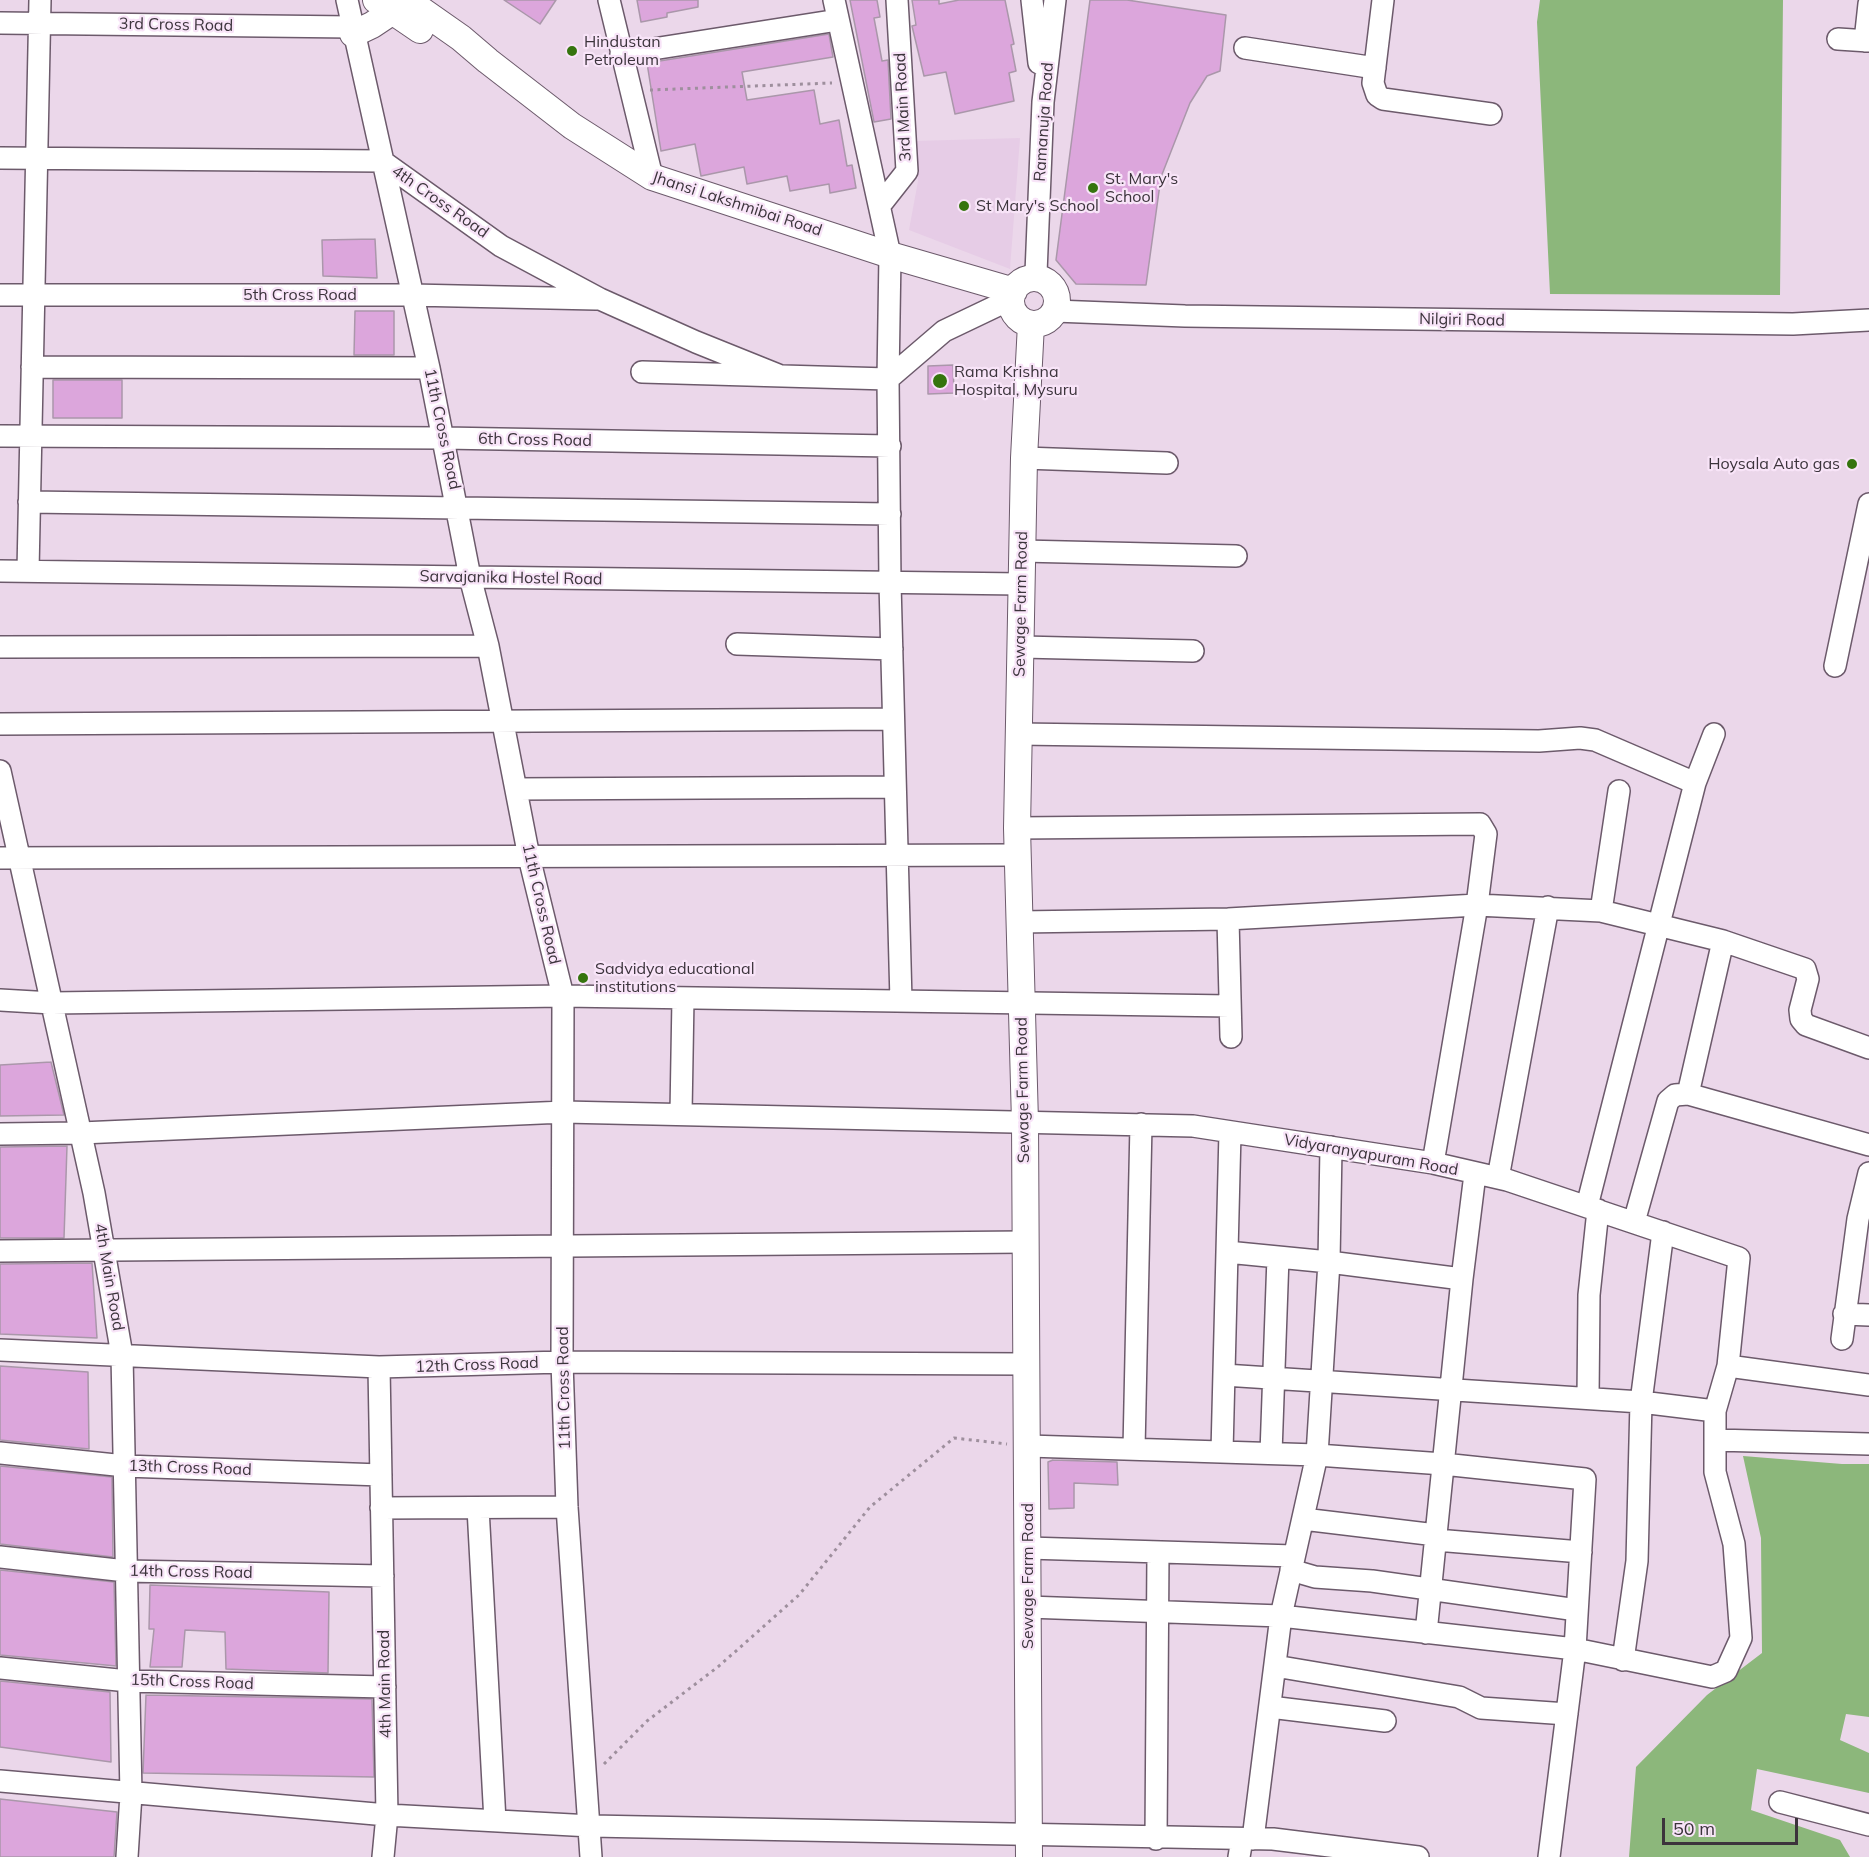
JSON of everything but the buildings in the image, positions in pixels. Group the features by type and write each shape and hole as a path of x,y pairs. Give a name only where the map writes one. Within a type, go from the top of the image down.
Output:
{"main road":[{"path":"352,30 372,26 392,4"},
{"name":"Jhansi Lakshmibai Road","path":"392,4 448,48 488,62 572,126 652,177 1012,295"},
{"path":"1040,279 1053,289 1057,303 1055,311 1044,322 1030,324 1015,315 1012,295 1025,280 1040,279"},
{"name":"Sewage Farm Road","path":"1028,1845 1025,1122 1017,828 1024,458 1030,324"}],"street":[{"path":"28,572 40,0"},
{"name":"11th Cross Road","path":"346,0 444,438 470,577 488,646 529,856 563,996 562,1362 567,1507 591,1826 591,1857"},
{"path":"609,0 652,177"},
{"name":"3rd Main Road","path":"881,204 907,171 897,0"},
{"path":"1032,0 1043,102"},
{"name":"Ramanuja Road","path":"1040,279 1036,273 1043,102 1055,0"},
{"path":"1383,0 1375,68 1375,90 1383,99 1491,114"},
{"path":"1838,39 1867,41 1869,4"},
{"path":"621,54 836,10 881,204 890,255 888,379 890,583 901,1001"},
{"name":"3rd Cross Road","path":"0,22 352,30"},
{"path":"1245,48 1375,68"},
{"name":"4th Cross Road","path":"0,158 382,161 501,246 600,299 696,342 778,375"},
{"name":"5th Cross Road","path":"0,295 412,295 600,299"},
{"path":"642,372 888,379 944,330 1012,295"},
{"name":"Nilgiri Road","path":"1055,311 1185,316 1793,324 1869,320"},
{"path":"32,367 429,368"},
{"name":"6th Cross Road","path":"0,436 444,438 890,446"},
{"path":"1024,458 1167,463"},
{"path":"29,502 458,506 890,514"},
{"path":"1835,666 1869,504"},
{"path":"1022,551 1236,556"},
{"name":"Sarvajanika Hostel Road","path":"0,571 1021,584"},
{"path":"737,644 892,649"},
{"path":"0,647 488,646"},
{"path":"1022,647 1193,651"},
{"path":"0,724 893,719"},
{"path":"1018,734 1539,741 1580,738 1594,740 1695,783"},
{"path":"1588,1398 1592,1208 1657,923 1695,783 1714,734"},
{"name":"4th Main Road","path":"0,771 10,858 52,1003 81,1133 122,1355 131,1794 127,1857"},
{"path":"516,789 895,787"},
{"path":"1601,911 1619,791"},
{"path":"1017,828 1480,824 1486,834 1477,905 1433,1162"},
{"path":"10,858 1018,855"},
{"path":"1019,922 1228,919 1477,905 1601,911 1723,941 1805,969 1808,978 1800,1010 1801,1019 1806,1024 1869,1048"},
{"path":"1497,1178 1548,907"},
{"path":"1228,919 1231,1037"},
{"path":"1688,1094 1723,941"},
{"path":"0,1000 52,1003 563,996 1230,1006"},
{"path":"681,1113 683,998"},
{"path":"1634,1222 1668,1101 1675,1095 1688,1094 1869,1145"},
{"name":"Vidyaranyapuram Road","path":"0,1134 81,1133 564,1112 1193,1126 1433,1162 1497,1178 1740,1258 1728,1366"},
{"path":"1134,1449 1141,1124"},
{"path":"1222,1452 1230,1132"},
{"path":"1245,1845 1270,1707 1281,1616 1317,1455 1329,1262 1331,1147"},
{"path":"1842,1339 1844,1314 1861,1254 1869,1173"},
{"path":"1426,1633 1475,1174"},
{"path":"1623,1660 1637,1561 1641,1402 1663,1232"},
{"path":"0,1251 1025,1242"},
{"path":"1227,1252 1462,1279"},
{"path":"1271,1453 1278,1257"},
{"path":"1844,1314 1869,1315"},
{"name":"12th Cross Road","path":"0,1350 379,1367 562,1362 1026,1364"},
{"path":"1028,1607 1281,1616 1575,1649 1712,1677 1726,1671 1741,1638 1734,1544 1715,1472 1715,1411 1728,1366 1869,1385"},
{"name":"4th Main Road","path":"379,1367 387,1815 383,1857"},
{"path":"1224,1375 1588,1398 1715,1411"},
{"path":"1715,1440 1869,1444"},
{"path":"1028,1446 1317,1455 1443,1464 1585,1479 1575,1649 1550,1857"},
{"name":"13th Cross Road","path":"0,1453 124,1466 381,1475"},
{"path":"381,1508 567,1507"},
{"path":"478,1508 495,1821"},
{"path":"1303,1519 1436,1538 1581,1552"},
{"path":"1028,1548 1158,1552 1293,1563 1315,1577 1431,1589 1577,1610"},
{"path":"1156,1839 1158,1552"},
{"name":"14th Cross Road","path":"0,1557 126,1571 383,1576"},
{"path":"1275,1666 1459,1697 1481,1708 1567,1714"},
{"name":"15th Cross Road","path":"0,1668 128,1681 385,1687"},
{"path":"1270,1707 1385,1721"},
{"path":"0,1781 387,1815 495,1821 1028,1845 1156,1839 1245,1845 1273,1839 1418,1857"},
{"path":"1780,1802 1869,1825"}],"path":[{"path":"630,90 853,83"},
{"path":"587,1780 647,1721 719,1666 799,1595 870,1507 954,1438 1028,1446"}],"shaded area":[{"name":"St Mary's School","path":"1020,138 1010,269 909,230 918,181 915,141"}],"green space":[{"path":"1540,0 1783,0 1780,295 1550,294 1537,22"},
{"path":"1743,1456 1869,1464 1869,1717 1846,1714 1840,1740 1869,1753 1869,1793 1757,1769 1751,1810 1840,1840 1850,1857 1629,1857 1636,1767 1707,1695 1762,1653 1761,1538"}],"place":[{"name":"Hindustan Petroleum","path":"572,51"},
{"name":"St. Mary's School","path":"1093,188"},
{"name":"St Mary's School","path":"964,206"},
{"name":"Rama Krishna Hospital, Mysuru","path":"940,381"},
{"name":"Hoysala Auto gas","path":"1852,464"},
{"name":"Sadvidya educational institutions","path":"583,978"}]}
